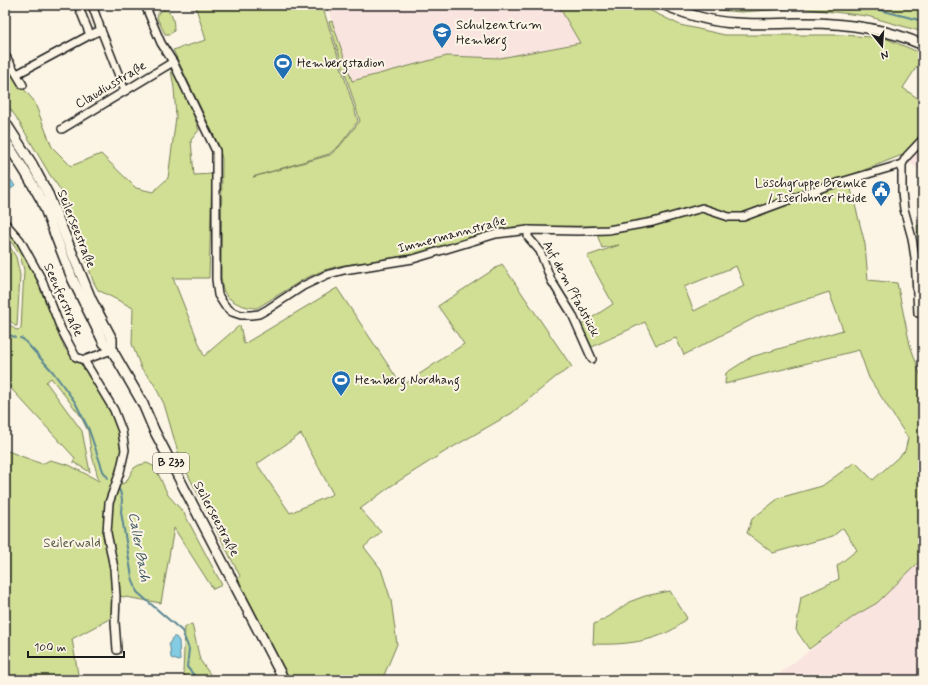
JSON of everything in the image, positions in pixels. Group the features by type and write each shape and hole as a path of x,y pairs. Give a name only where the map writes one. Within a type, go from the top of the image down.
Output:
{"main road":[{"path":"664,5 716,21 734,23 804,23 854,26 895,34 923,45"},
{"name":"Seilerseestraße","path":"5,122 32,164 48,194 91,299 112,339 112,350"},
{"name":"Seilerseestraße","path":"5,140 42,201 72,278 104,343 112,350 144,404 154,430 284,680"}],"street":[{"path":"78,5 90,35"},
{"path":"92,5 125,91"},
{"name":"Immermannstraße","path":"145,5 161,43 173,62 216,151 216,279 218,295 225,306 232,312 240,315 259,314 314,280 335,272 413,259 496,234 528,230 608,230 653,222 702,208 729,217 743,217 824,187 902,164"},
{"path":"17,74 101,30"},
{"path":"5,55 23,85"},
{"name":"Claudiusstraße","path":"62,129 173,62"},
{"path":"918,313 915,258 902,193 902,164 907,156 923,140"},
{"name":"Seeuferstraße","path":"5,223 20,240 42,280 61,328 76,357 84,360 114,410 122,431 125,450 120,472 108,503 107,533 114,568 117,650"},
{"name":"Auf dem Pfadstück","path":"528,230 528,237 540,251 551,280 572,314 592,359"},
{"path":"84,360 112,350"}],"shaded area":[{"name":"Schulzentrum Hemberg","path":"327,5 558,5 580,43 500,58 447,56 352,82"},
{"path":"923,145 923,173 907,161"},
{"path":"923,558 923,680 771,680 856,615 877,603"}],"green space":[{"path":"199,5 322,5 358,121 339,146 329,154 253,177 330,155 339,147 360,121 329,22 332,21 352,81 447,56 500,58 580,43 558,5 639,5 680,25 725,35 842,35 885,38 923,54 923,57 903,88 923,102 923,134 902,155 854,174 850,185 865,244 868,280 897,283 910,345 923,382 923,558 877,603 856,615 809,649 796,630 801,597 839,579 837,566 857,550 843,528 833,536 773,553 747,533 752,519 779,498 822,486 855,462 873,480 905,451 908,438 869,378 859,350 725,384 726,373 751,357 843,330 829,292 760,315 684,355 676,338 656,345 645,322 592,347 581,325 613,304 587,256 619,245 602,248 594,226 513,227 411,255 339,266 324,270 304,279 257,308 237,304 229,298 223,290 221,277 222,159 219,146 173,50 206,40 196,8","holes":["736,266 744,286 694,311 684,287"]},
{"path":"684,5 923,5 923,32 867,16 800,8 741,12 693,8"},
{"path":"163,10 169,12 172,17 174,31 170,34 165,34 157,18 158,13"},
{"path":"170,64 182,84 199,130 191,140 194,175 212,174 209,278 173,278 204,356 240,325 244,344 337,288 402,386 464,344 438,306 502,264 572,367 557,376 512,413 446,451 391,486 360,509 381,532 364,547 381,569 391,600 397,644 382,680 290,680 238,579 240,576 180,459 164,404 153,382 141,368 132,344 133,308 98,290 93,281 77,231 60,189 50,175 16,117 5,102 5,67 34,101 52,147 71,166 101,154 136,188 153,192 168,178 176,117 174,88","holes":["301,434 333,494 290,513 257,464"]},
{"path":"923,224 923,280 917,226"},
{"name":"Seilerwald","path":"5,227 22,250 32,269 64,347 73,359 83,365 112,411 120,432 122,450 113,479 119,485 126,482 134,468 139,465 147,463 155,467 168,495 184,513 222,585 213,589 174,528 161,603 113,595 111,618 72,639 79,680 5,680 5,450 42,464 50,460 69,465 99,481 91,452 88,431 80,415 51,378 46,382 82,431 90,472 73,462 75,458 5,382 5,321 16,330 21,329 24,270 20,255 5,232"},
{"path":"5,239 16,257 20,275 17,326 15,326 5,315"},
{"path":"670,591 687,618 674,629 653,638 633,642 593,644 594,624 610,616 629,602 645,596"},
{"path":"192,624 200,660 214,680 187,680 183,672 185,627"}],"water":[{"path":"5,171 15,186 5,193"},
{"path":"173,637 176,637 179,641 179,661 171,658 169,644"}],"waterway":[{"path":"735,5 749,7 787,5 872,8 923,21"},
{"name":"Caller Bach","path":"5,334 15,337"},
{"name":"Caller Bach","path":"20,338 23,339 53,372 75,402 89,430 103,471 108,478"},
{"name":"Caller Bach","path":"118,488 122,500 121,512 132,577 137,592 182,631 189,649 187,667 198,680"}],"place":[{"name":"Schulzentrum Hemberg","path":"442,49"},
{"name":"Hembergstadion","path":"283,80"},
{"name":"Löschgruppe Bremke / Iserlohner Heide","path":"881,207"},
{"name":"Hemberg Nordhang","path":"341,397"}]}
